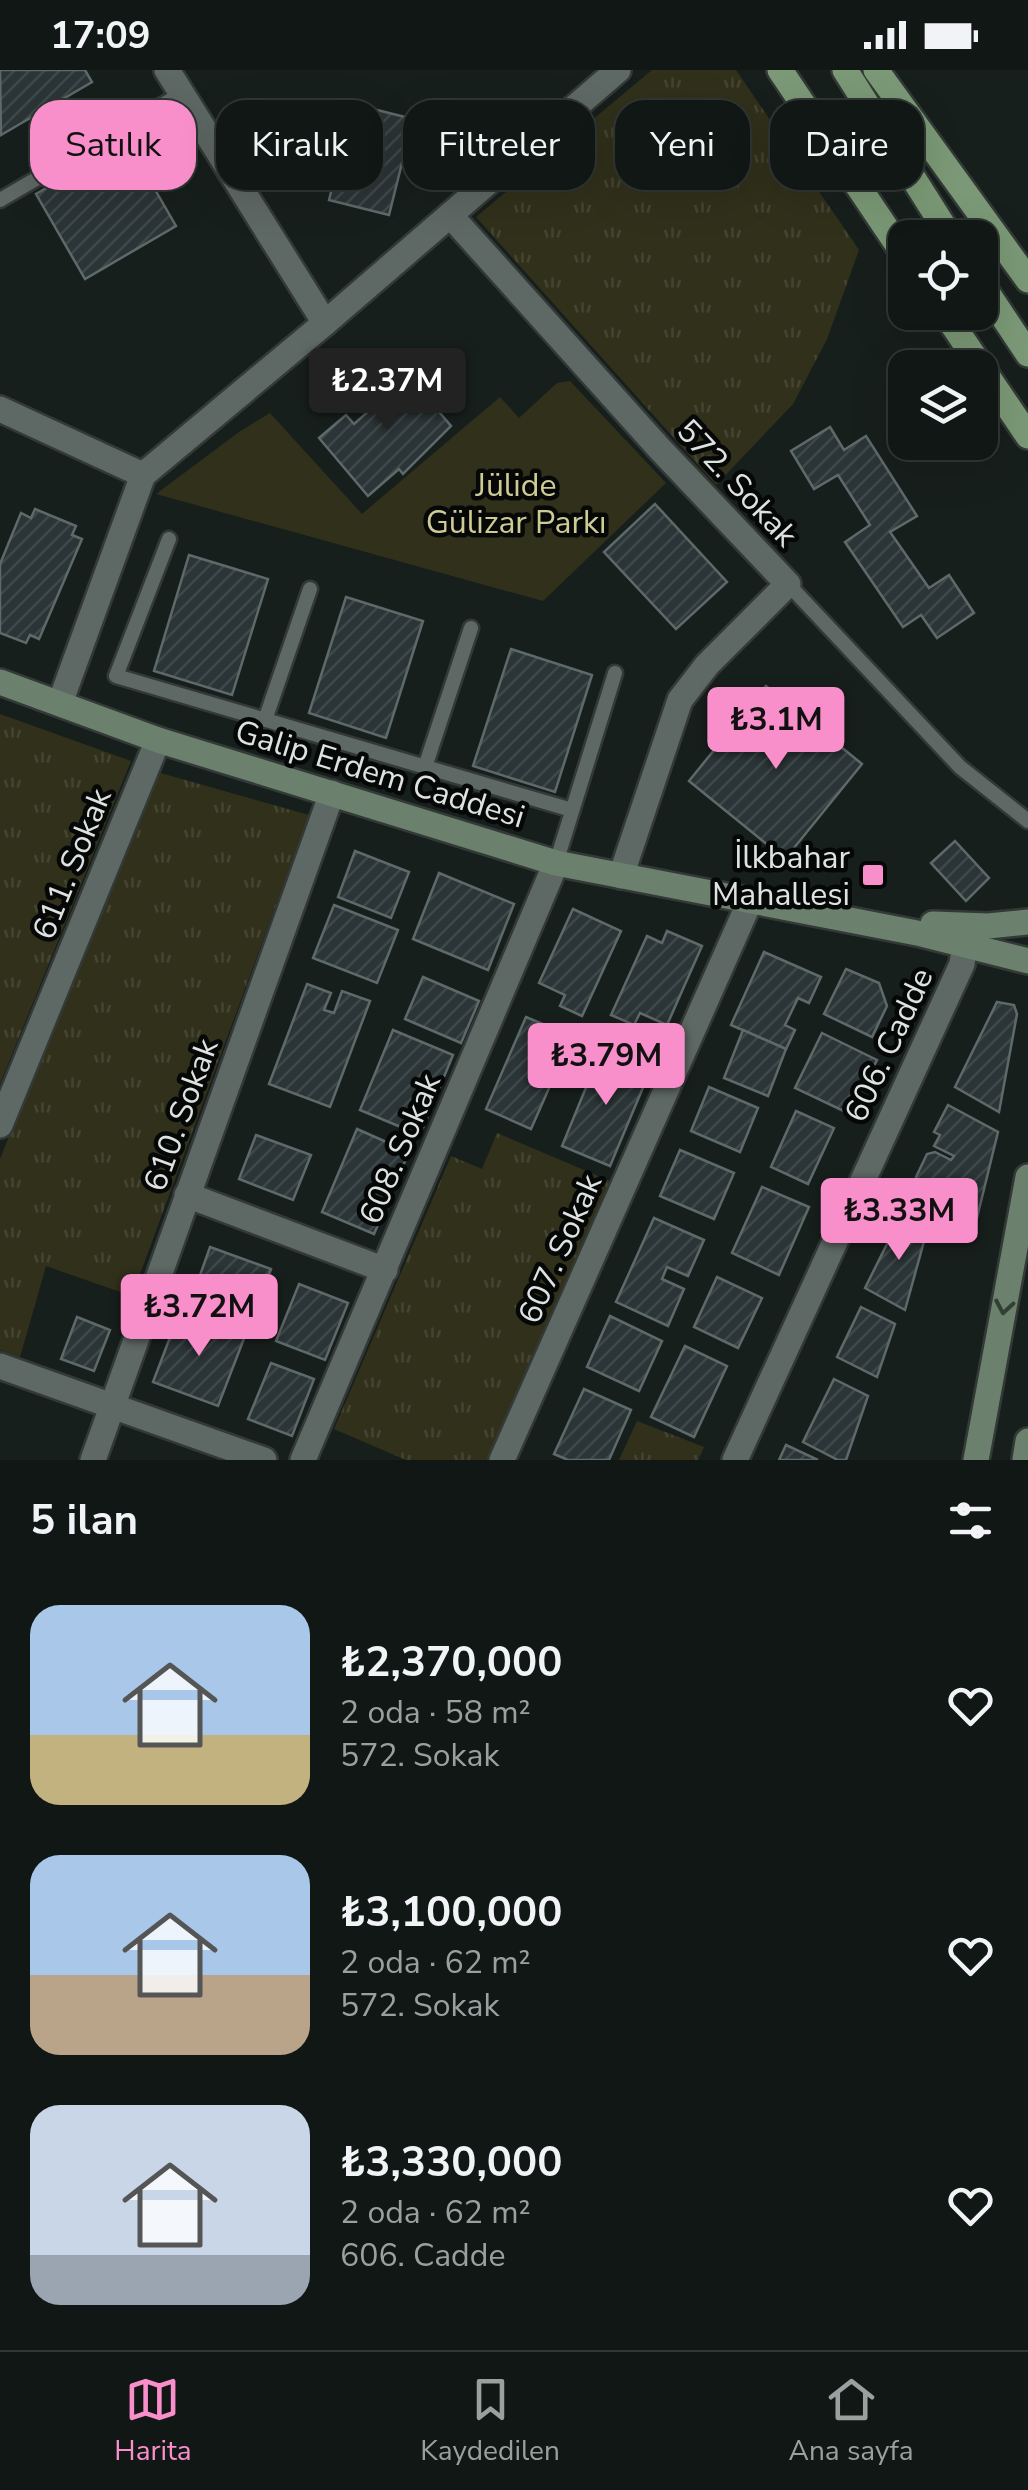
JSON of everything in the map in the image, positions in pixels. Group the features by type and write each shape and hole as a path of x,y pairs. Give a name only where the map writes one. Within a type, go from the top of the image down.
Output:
{"main road":[{"path":"780,70 888,231"},
{"path":"846,70 940,220"},
{"path":"876,70 1028,280"},
{"path":"998,309 1028,354"},
{"path":"956,330 1028,436"},
{"name":"Galip Erdem Caddesi","path":"0,682 158,740 556,862 966,936 1028,961"},
{"name":"Galip Erdem Caddesi","path":"966,936 1028,922"},
{"path":"976,1460 1028,1177"},
{"path":"1025,1460 1028,1441"}],"street":[{"path":"167,70 325,323"},
{"path":"60,703 143,475 618,70"},
{"name":"572. Sokak","path":"450,216 658,448 788,584 707,665 680,700 621,876"},
{"path":"0,409 143,475"},
{"name":"611. Sokak","path":"0,1125 158,740"},
{"name":"610. Sokak","path":"92,1460 332,793"},
{"name":"608. Sokak","path":"303,1460 556,862"},
{"name":"607. Sokak","path":"502,1460 750,900"},
{"name":"606. Cadde","path":"735,1460 962,964 966,936"},
{"path":"187,1195 385,1270"},
{"path":"0,1366 264,1460"}],"lane":[{"path":"0,200 181,94"},
{"path":"169,539 116,676 572,810"},
{"path":"788,584 960,767 1028,822"},
{"path":"266,720 310,589"},
{"path":"425,767 472,628"},
{"path":"556,862 615,673"}],"green space":[{"path":"652,70 736,70 770,120 770,190 818,190 859,250 827,339 793,404 716,485 476,217 508,190 595,190 595,118 615,101 615,190 750,190 750,100 616,100"},
{"name":"Jülide Gülizar Parkı","path":"570,381 666,483 543,601 156,494 270,413 362,514 500,397 519,418 557,383"},
{"path":"0,714 131,761 0,1084"},
{"path":"157,772 309,815 132,1296 46,1266 20,1357 0,1350 0,1159"},
{"path":"497,1133 610,1181 491,1460 406,1460 334,1429 451,1156 482,1169"},
{"path":"637,1421 704,1447 698,1460 619,1460"}],"building":[{"path":"0,70 85,70 92,82 61,100 30,100 30,118 1,135"},
{"path":"383,112 403,116 403,159 389,215 329,200 332,190 383,190"},
{"path":"43,190 155,190 176,226 85,279 36,194"},
{"path":"400,366 451,426 403,474 399,469 368,496 319,438 346,415 354,424 378,403 369,393"},
{"path":"830,427 844,450 866,436 917,516 890,532 929,588 949,575 974,613 937,638 921,615 903,627 845,542 870,525 838,475 814,489 791,451"},
{"path":"655,504 727,582 676,629 604,552"},
{"path":"35,509 76,526 72,535 82,539 39,639 30,635 26,643 0,633 0,564 21,513 31,518"},
{"path":"189,555 268,579 232,695 154,671"},
{"path":"346,597 423,621 386,738 309,713"},
{"path":"511,649 592,675 555,792 473,766"},
{"path":"766,686 862,764 785,859 689,781"},
{"path":"955,841 989,878 966,901 931,863"},
{"path":"355,851 409,872 391,918 338,897"},
{"path":"439,873 514,904 488,970 413,939"},
{"path":"334,905 398,930 377,983 313,958"},
{"path":"573,909 621,931 582,1016 560,1006 565,995 539,983"},
{"path":"667,931 702,946 667,1025 640,1013 634,1025 611,1015 647,936 662,943"},
{"path":"764,952 821,977 809,1003 798,998 785,1025 795,1030 786,1049 731,1025"},
{"path":"846,969 879,983 887,1006 872,1037 824,1014"},
{"path":"423,977 479,1001 461,1043 405,1019"},
{"path":"307,984 331,993 324,1010 334,1013 342,991 370,1001 330,1107 269,1084"},
{"path":"997,1002 1014,1005 1017,1014 999,1112 955,1087"},
{"path":"526,1017 572,1036 531,1129 486,1109"},
{"path":"393,1030 453,1055 420,1135 360,1110"},
{"path":"743,1030 786,1049 768,1096 724,1078"},
{"path":"822,1033 877,1060 850,1114 795,1088"},
{"path":"601,1051 650,1071 610,1166 562,1146"},
{"path":"709,1087 758,1108 740,1152 691,1131"},
{"path":"948,1105 998,1132 975,1226 922,1198 916,1177 927,1154 935,1152 951,1160 954,1156 934,1146 940,1135 934,1132"},
{"path":"796,1111 834,1128 808,1184 771,1167"},
{"path":"357,1129 409,1152 374,1234 322,1212"},
{"path":"256,1135 311,1155 293,1200 239,1179"},
{"path":"680,1150 734,1173 714,1219 660,1196"},
{"path":"762,1187 809,1207 779,1275 732,1253"},
{"path":"902,1214 928,1227 905,1310 865,1288"},
{"path":"654,1218 704,1240 688,1276 667,1267 662,1279 684,1289 668,1326 616,1302"},
{"path":"210,1247 271,1269 253,1320 192,1298"},
{"path":"717,1277 762,1298 738,1348 694,1327"},
{"path":"299,1284 348,1303 325,1360 276,1341"},
{"path":"861,1307 895,1324 877,1377 837,1357"},
{"path":"180,1311 245,1336 218,1406 153,1382"},
{"path":"610,1316 662,1341 639,1391 587,1367"},
{"path":"77,1317 110,1330 94,1371 61,1359"},
{"path":"685,1346 727,1366 694,1437 651,1417"},
{"path":"271,1363 314,1379 292,1436 248,1419"},
{"path":"834,1379 868,1396 846,1460 838,1460 803,1442"},
{"path":"584,1389 631,1410 609,1460 568,1460 554,1454"},
{"path":"786,1445 818,1460 779,1460"}],"place":[{"name":"İlkbahar Mahallesi","path":"873,875"}]}
